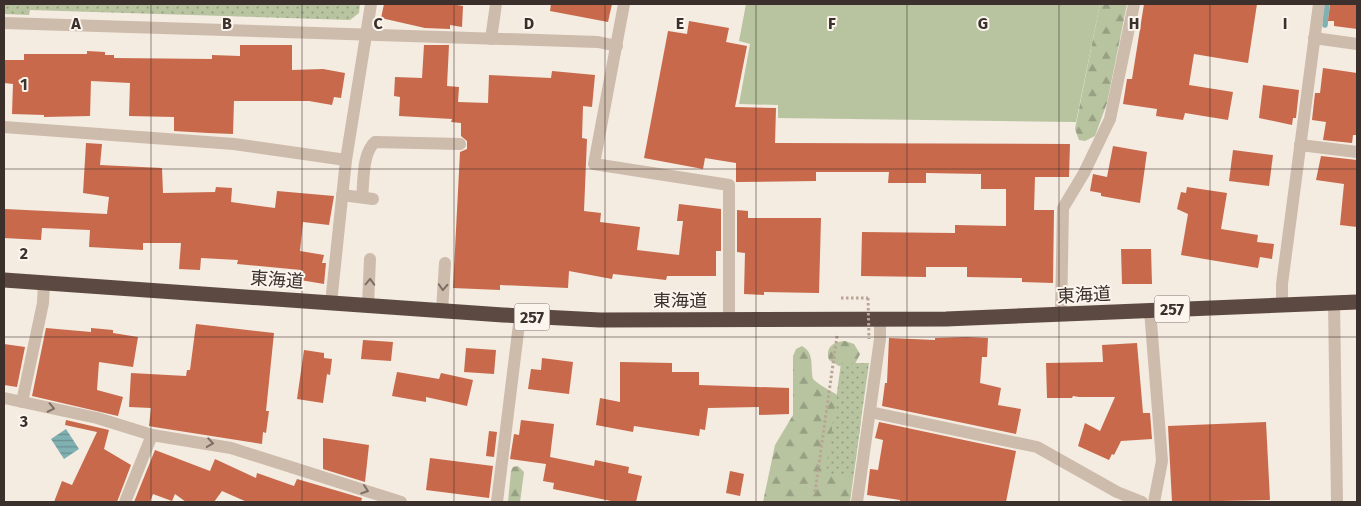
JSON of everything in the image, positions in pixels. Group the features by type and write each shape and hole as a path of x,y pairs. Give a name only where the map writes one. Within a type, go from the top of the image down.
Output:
{"highway":[{"name":"東海道","path":"4,280 442,311 600,320 1062,316 1150,310 1357,302"}],"street":[{"path":"331,303 346,160 371,4"},
{"path":"491,39 496,4"},
{"path":"624,4 594,164 729,185 730,320"},
{"path":"1062,316 1063,208 1084,173 1110,119 1134,4"},
{"path":"1282,304 1282,284 1319,4"},
{"path":"4,23 598,42 616,46"},
{"path":"1314,38 1357,44"},
{"path":"4,127 234,144 346,160"},
{"path":"342,195 368,198 367,154 369,147 374,142 460,144"},
{"path":"1300,145 1357,152"},
{"path":"368,305 370,259"},
{"path":"442,311 444,263"},
{"path":"22,402 43,303 44,283"},
{"path":"1334,302 1337,502"},
{"path":"1150,310 1162,461 1154,502"},
{"path":"498,502 520,316"},
{"path":"857,502 880,339 880,319"},
{"path":"4,398 89,416 152,435 231,448 401,502"},
{"path":"870,412 1037,447 1117,492 1142,502"},
{"path":"125,502 152,435"}],"path":[{"path":"841,298 868,298 869,339"},
{"path":"815,492 837,336"}],"green space":[{"path":"4,4 360,4 359,13 350,20 30,10 29,15 4,14"},
{"path":"746,4 1100,4 1076,122 778,118 778,105 739,104 750,44 739,41"},
{"path":"1100,4 1127,4 1107,103 1095,136 1085,141 1079,140 1075,129"},
{"path":"845,341 854,344 860,354 855,364 839,366 829,360 828,352 834,344"},
{"path":"802,346 809,352 813,379 854,407 861,421 850,502 763,502 775,445 793,415 793,356 796,349"},
{"path":"841,363 869,363 853,477 826,473"},
{"path":"518,466 524,472 520,502 508,502 511,471 513,467"}],"water":[{"path":"66,429 79,449 64,459 51,439"}],"building":[{"path":"384,4 451,4 463,6 462,27 450,25 450,29 425,28 381,18"},
{"path":"551,4 612,4 608,22 550,11"},
{"path":"1144,4 1257,4 1248,63 1194,54 1189,85 1233,92 1228,120 1185,113 1183,120 1156,116 1157,109 1123,104 1127,79 1132,79"},
{"path":"1330,4 1357,5 1357,29 1334,26 1334,21 1328,21"},
{"path":"689,21 729,28 726,42 747,46 735,107 776,108 775,143 1070,144 1069,177 1035,177 1034,210 1054,210 1053,283 1022,282 1022,278 967,277 967,267 926,267 926,277 861,276 862,232 955,233 955,225 1006,226 1006,189 981,189 981,174 926,173 926,183 888,183 889,172 816,172 816,181 736,182 736,163 705,158 703,169 644,158 668,31 687,34"},
{"path":"240,45 292,45 292,70 323,69 345,73 341,98 334,97 332,105 309,101 234,101 233,134 208,133 174,131 174,117 129,116 130,83 91,81 90,116 44,117 44,115 12,114 13,84 4,83 4,60 24,60 24,54 87,54 87,51 105,52 105,55 114,55 114,58 212,59 212,55 240,56"},
{"path":"424,45 449,45 447,86 459,87 458,102 488,103 489,75 551,78 552,71 595,75 592,107 583,106 582,138 587,139 584,211 601,213 600,222 640,227 637,250 679,255 683,221 677,221 679,204 721,209 721,251 716,251 716,276 667,276 666,280 613,274 612,279 569,271 568,288 500,285 500,290 453,288 460,152 467,149 467,141 461,136 461,123 451,122 452,119 399,116 400,97 394,96 395,77 422,78"},
{"path":"1323,68 1357,73 1357,135 1353,135 1352,143 1323,140 1326,122 1312,120 1315,93 1320,93"},
{"path":"1263,85 1299,90 1296,118 1293,118 1292,125 1259,118"},
{"path":"86,143 102,144 100,165 162,168 163,193 215,192 216,187 232,188 231,202 275,208 277,191 334,196 329,225 303,222 300,251 324,255 322,263 326,263 324,284 300,280 301,270 237,264 238,260 201,258 200,270 179,269 181,243 143,243 143,250 89,247 90,230 42,228 41,240 4,238 5,209 107,214 109,197 83,193"},
{"path":"1113,146 1147,152 1140,203 1101,196 1101,193 1090,191 1093,174 1107,177"},
{"path":"1233,150 1273,155 1269,186 1229,181"},
{"path":"1321,156 1357,160 1357,227 1340,225 1344,184 1316,180"},
{"path":"1187,187 1227,193 1221,229 1258,235 1257,242 1274,244 1272,259 1260,257 1258,268 1181,255 1188,214 1177,209 1181,192 1186,193"},
{"path":"737,210 748,211 748,218 821,218 819,293 764,292 764,295 744,294 745,253 737,252"},
{"path":"1121,249 1151,249 1152,284 1122,284"},
{"path":"196,324 274,333 266,411 269,411 266,433 263,432 262,444 149,426 151,408 129,407 131,373 186,376 187,370 190,370"},
{"path":"46,328 91,332 91,328 113,330 113,333 138,337 133,367 99,362 97,390 123,397 118,416 32,396"},
{"path":"889,338 935,340 935,338 988,338 987,357 982,357 980,383 1001,388 998,405 1021,409 1016,434 882,406 885,383 887,383"},
{"path":"363,340 393,342 391,361 361,359"},
{"path":"1137,343 1143,413 1150,413 1152,439 1121,441 1114,455 1112,454 1109,460 1078,446 1085,423 1100,431 1115,397 1073,396 1072,398 1047,398 1046,363 1103,362 1102,345"},
{"path":"4,344 25,347 17,387 4,385"},
{"path":"466,348 496,350 494,374 464,372"},
{"path":"304,350 324,353 324,358 332,359 330,375 327,374 323,403 297,399"},
{"path":"542,358 573,362 569,394 528,389 531,369 541,370"},
{"path":"620,362 672,363 672,372 699,372 699,385 789,388 789,414 759,415 759,407 708,408 705,430 700,429 699,436 634,426 633,432 596,425 600,398 620,402"},
{"path":"397,372 439,379 441,373 473,380 467,406 426,397 426,402 392,396"},
{"path":"66,420 109,430 104,449 131,465 117,502 54,502 62,481 72,485 97,432 65,425"},
{"path":"521,420 554,424 550,457 594,466 595,460 629,467 628,473 642,476 636,502 616,502 553,489 554,483 543,481 546,464 510,459 514,434 519,435"},
{"path":"879,422 1016,451 1006,502 900,502 900,500 867,495 870,469 878,470 883,440 875,438"},
{"path":"1266,422 1270,500 1172,502 1168,426"},
{"path":"489,431 497,432 494,457 486,456"},
{"path":"323,438 369,445 365,482 323,469"},
{"path":"155,450 210,471 215,459 256,478 257,473 294,486 297,479 362,498 361,502 247,502 222,491 214,502 186,502 175,494 172,501 153,494 150,502 134,502"},
{"path":"430,458 493,466 489,498 426,490"},
{"path":"730,471 744,474 740,496 726,493"}],"waterway":[{"path":"1325,25 1327,4"}]}
